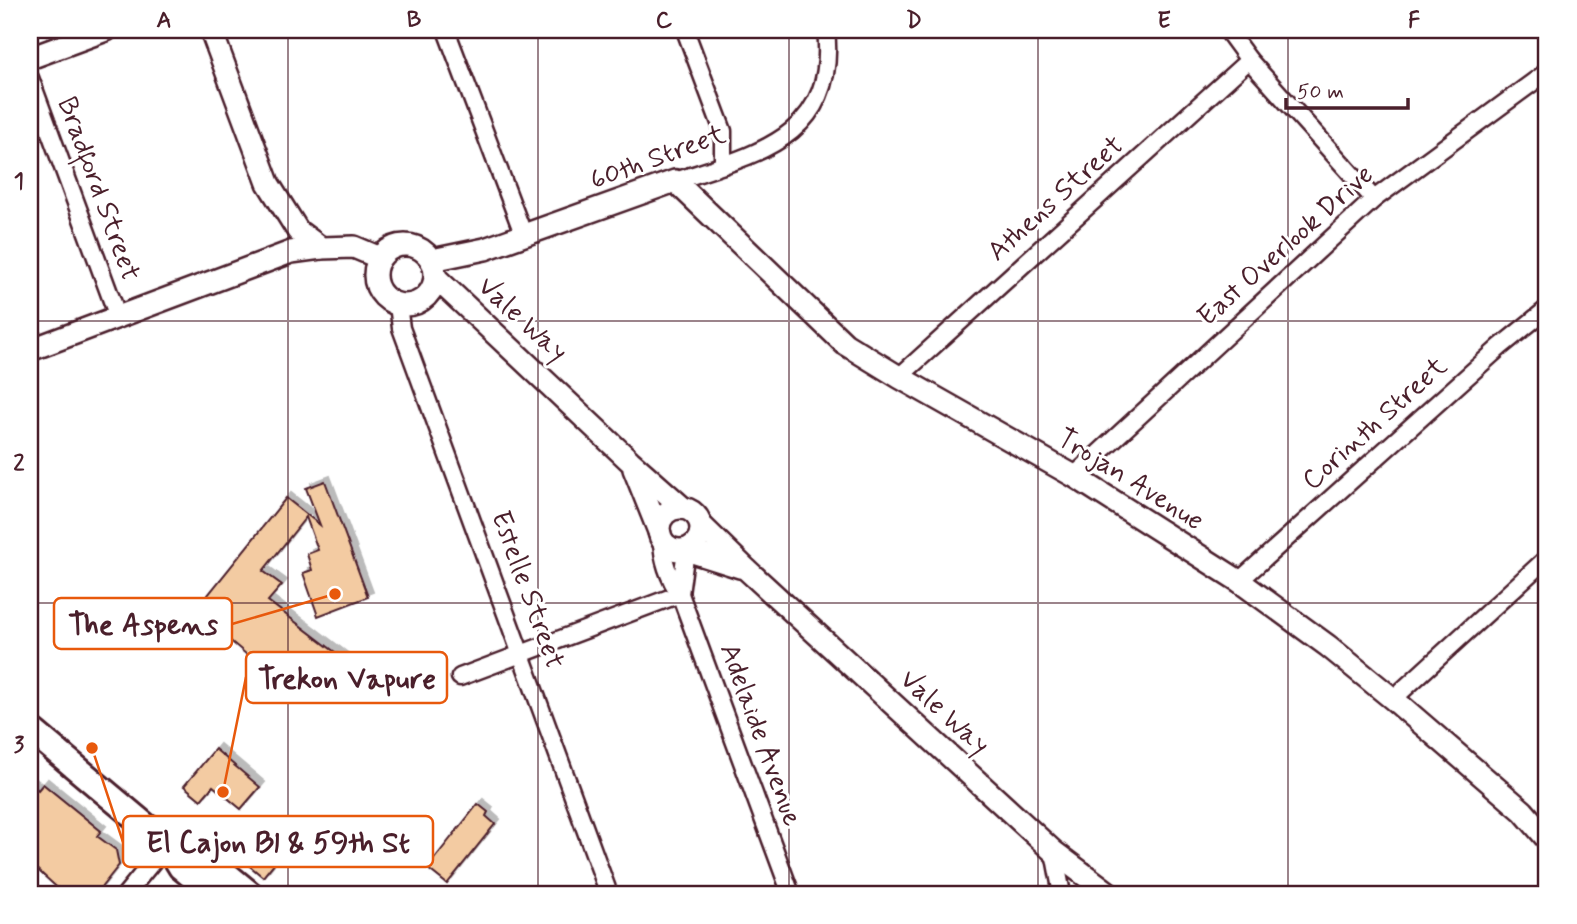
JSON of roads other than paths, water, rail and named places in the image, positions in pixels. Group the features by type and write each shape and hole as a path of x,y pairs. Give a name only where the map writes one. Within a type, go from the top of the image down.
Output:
{"main road":[{"path":"30,729 167,844 181,867 214,894"},
{"path":"167,844 189,844 250,894"}],"street":[{"path":"30,58 106,30"},
{"path":"211,30 268,183 298,232 321,247"},
{"path":"446,30 524,236"},
{"path":"685,30 723,131 723,165"},
{"name":"60th Street","path":"434,269 771,146 804,119 817,99 825,78 827,62 825,30"},
{"path":"1227,30 1249,60 1374,199"},
{"name":"Athens Street","path":"899,377 1249,60"},
{"name":"East Overlook Drive","path":"1074,476 1374,199 1547,72"},
{"name":"Bradford Street","path":"30,78 118,317"},
{"name":"Trojan Avenue","path":"674,181 845,344 1074,476 1239,581 1328,646 1393,699 1523,811 1547,839"},
{"path":"406,244 421,249 434,269 429,294 415,304 398,305 385,298 377,286 375,272 380,258 391,248 406,244"},
{"path":"30,350 291,252 321,247 354,247 380,258"},
{"name":"Vale Way","path":"434,269 629,461 683,508 695,514 701,525 745,568 1054,852 1110,894"},
{"name":"Estelle Street","path":"398,305 401,328 609,894"},
{"name":"Corinth Street","path":"1239,581 1500,347 1547,309"},
{"name":"Vale Way","path":"629,461 640,480 661,537 673,549 686,550 745,568"},
{"path":"661,537 659,527 664,515 683,508"},
{"path":"686,550 700,537 701,525"},
{"name":"Adelaide Avenue","path":"661,537 662,554 674,587 680,594 791,894"},
{"name":"Adelaide Avenue","path":"680,594 686,550"},
{"path":"1393,699 1547,558"},
{"path":"460,677 680,594"},
{"path":"126,894 167,844"},
{"path":"1054,852 1062,894"}],"place":[{"name":"The Aspens","path":"335,594"},
{"name":"El Cajon Bl & 59th St","path":"92,748"},
{"name":"Trekon Vapure","path":"223,792"}]}
